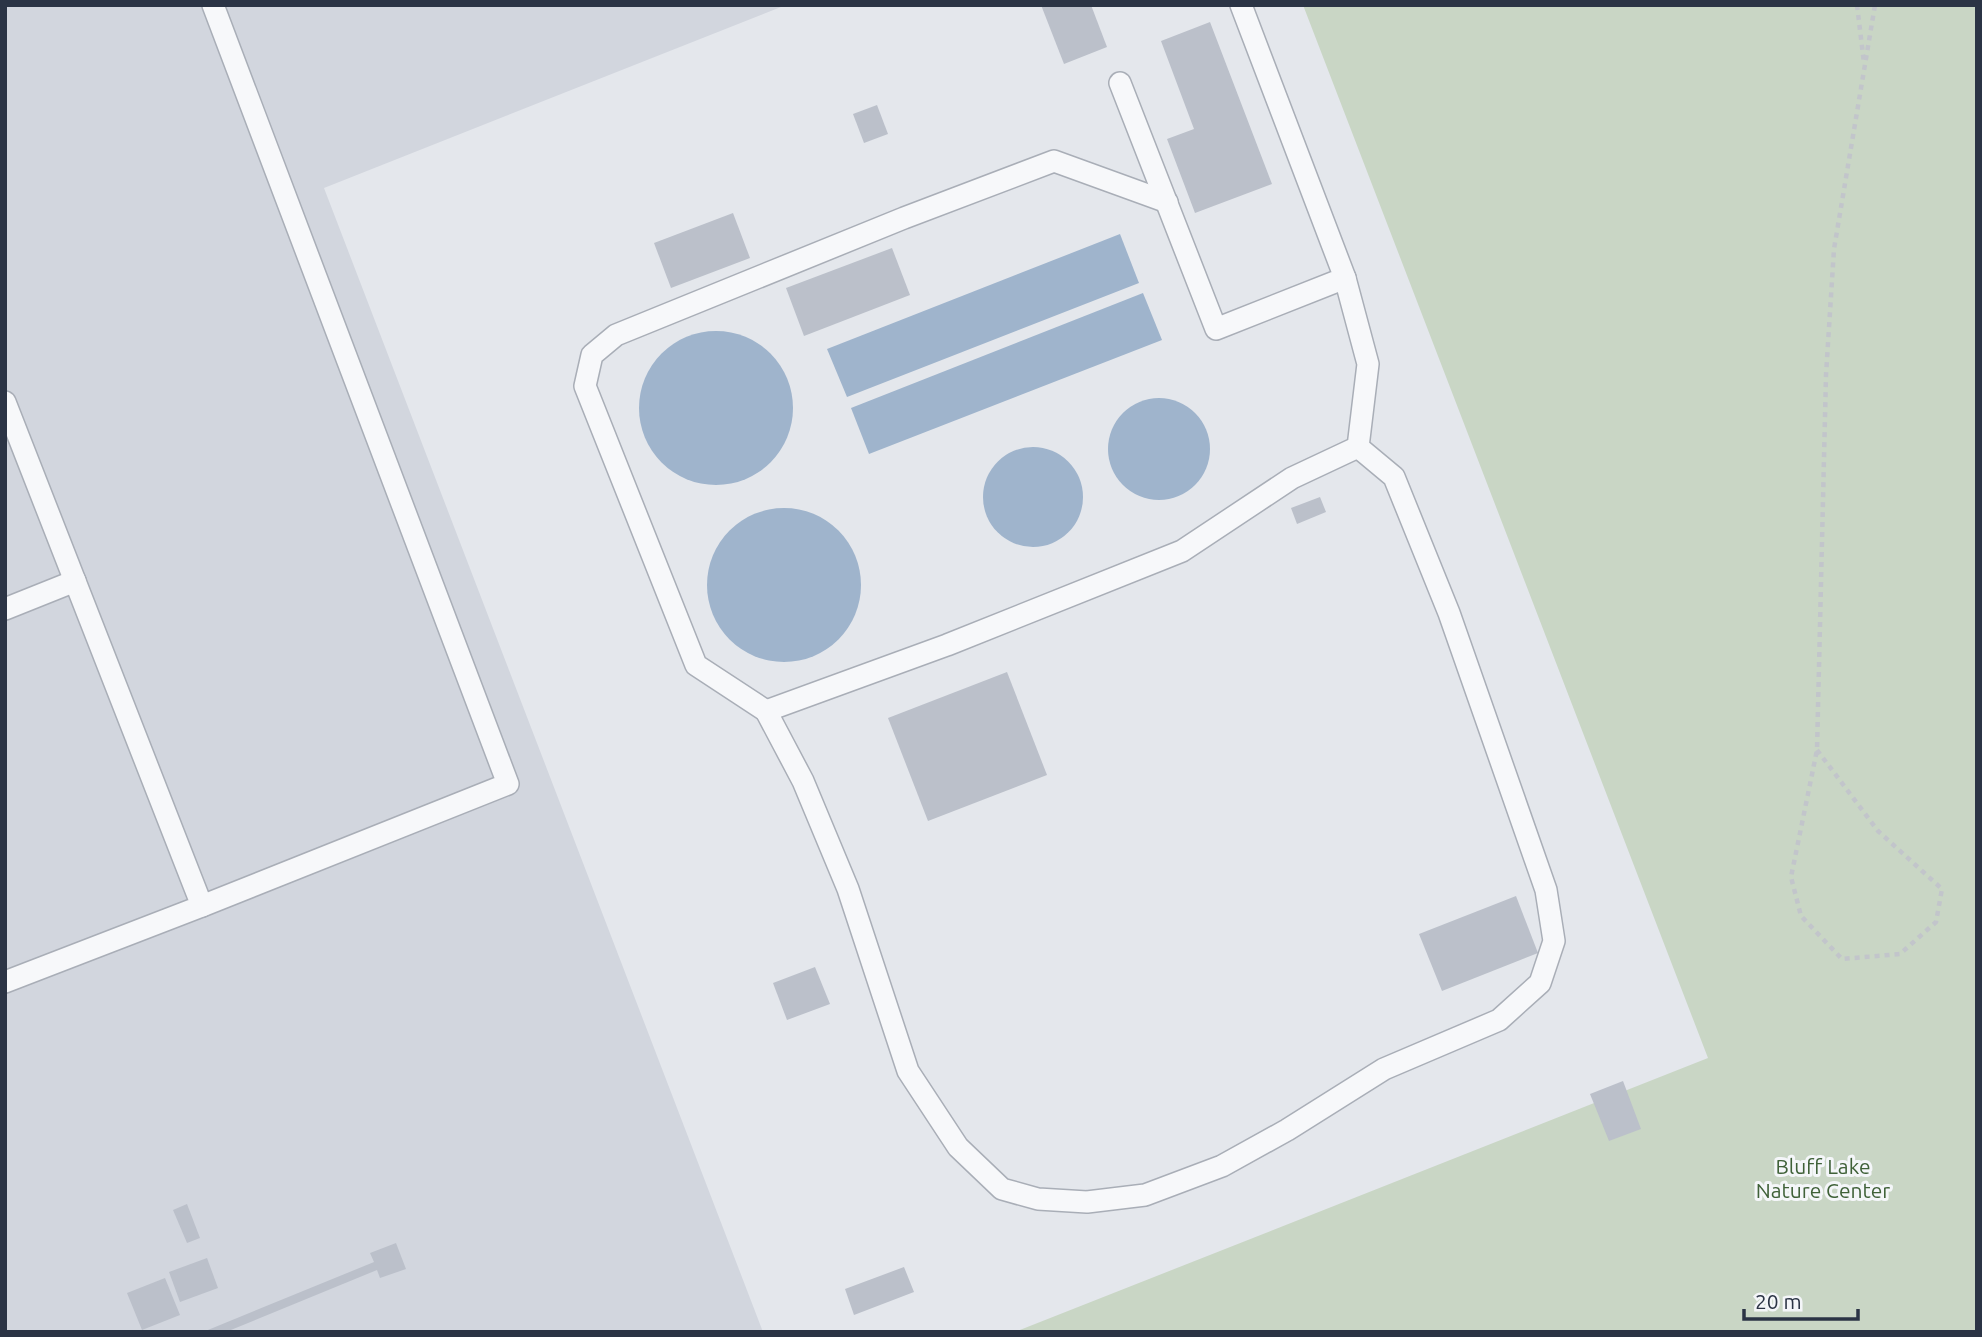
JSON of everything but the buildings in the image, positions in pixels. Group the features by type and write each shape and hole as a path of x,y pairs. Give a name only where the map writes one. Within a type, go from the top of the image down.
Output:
{"lane":[{"path":"5,982 508,784 213,5"},
{"path":"1241,5 1345,278 1368,364 1358,447"},
{"path":"1120,83 1216,329 1345,278"},
{"path":"1167,202 1054,160 616,335 592,355 585,386 696,665 766,711 803,781 848,890 908,1071 957,1147 1002,1189 1038,1199 1087,1202 1145,1195 1222,1166 1287,1130 1384,1069 1499,1020 1541,983 1554,941 1546,890 1449,613 1394,477 1358,447"},
{"path":"5,402 202,906"},
{"path":"766,711 947,645 1182,551 1292,478 1358,447"},
{"path":"5,609 75,582"}],"path":[{"path":"1857,5 1865,69"},
{"path":"1817,750 1878,831 1942,889 1936,922 1900,954 1842,959 1801,916 1791,877 1817,750 1826,375 1834,249 1875,5"}],"shaded area":[{"path":"5,5 786,5 324,188 763,1332 5,1332"}],"green space":[{"name":"Bluff Lake Nature Center","path":"1303,5 1977,5 1977,1332 1015,1332 1708,1058"}],"water":[{"path":"1120,234 1139,283 847,397 827,349"},
{"path":"1143,293 1162,340 869,454 851,408"},
{"path":"716,331 745,337 770,354 787,379 793,408 787,437 770,462 745,479 716,485 687,479 662,462 645,437 639,408 645,379 662,354 687,337"},
{"path":"1159,398 1178,402 1195,413 1206,430 1210,449 1206,468 1195,485 1178,496 1159,500 1140,496 1123,485 1112,468 1108,449 1112,430 1123,413 1140,402"},
{"path":"1033,447 1052,450 1069,461 1080,478 1083,497 1080,516 1069,533 1052,544 1033,547 1014,544 997,533 986,516 983,497 986,478 997,461 1014,450"},
{"path":"784,508 813,514 838,531 855,556 861,585 855,614 838,639 813,656 784,662 755,656 730,639 713,614 707,585 713,556 730,531 755,514"}]}
